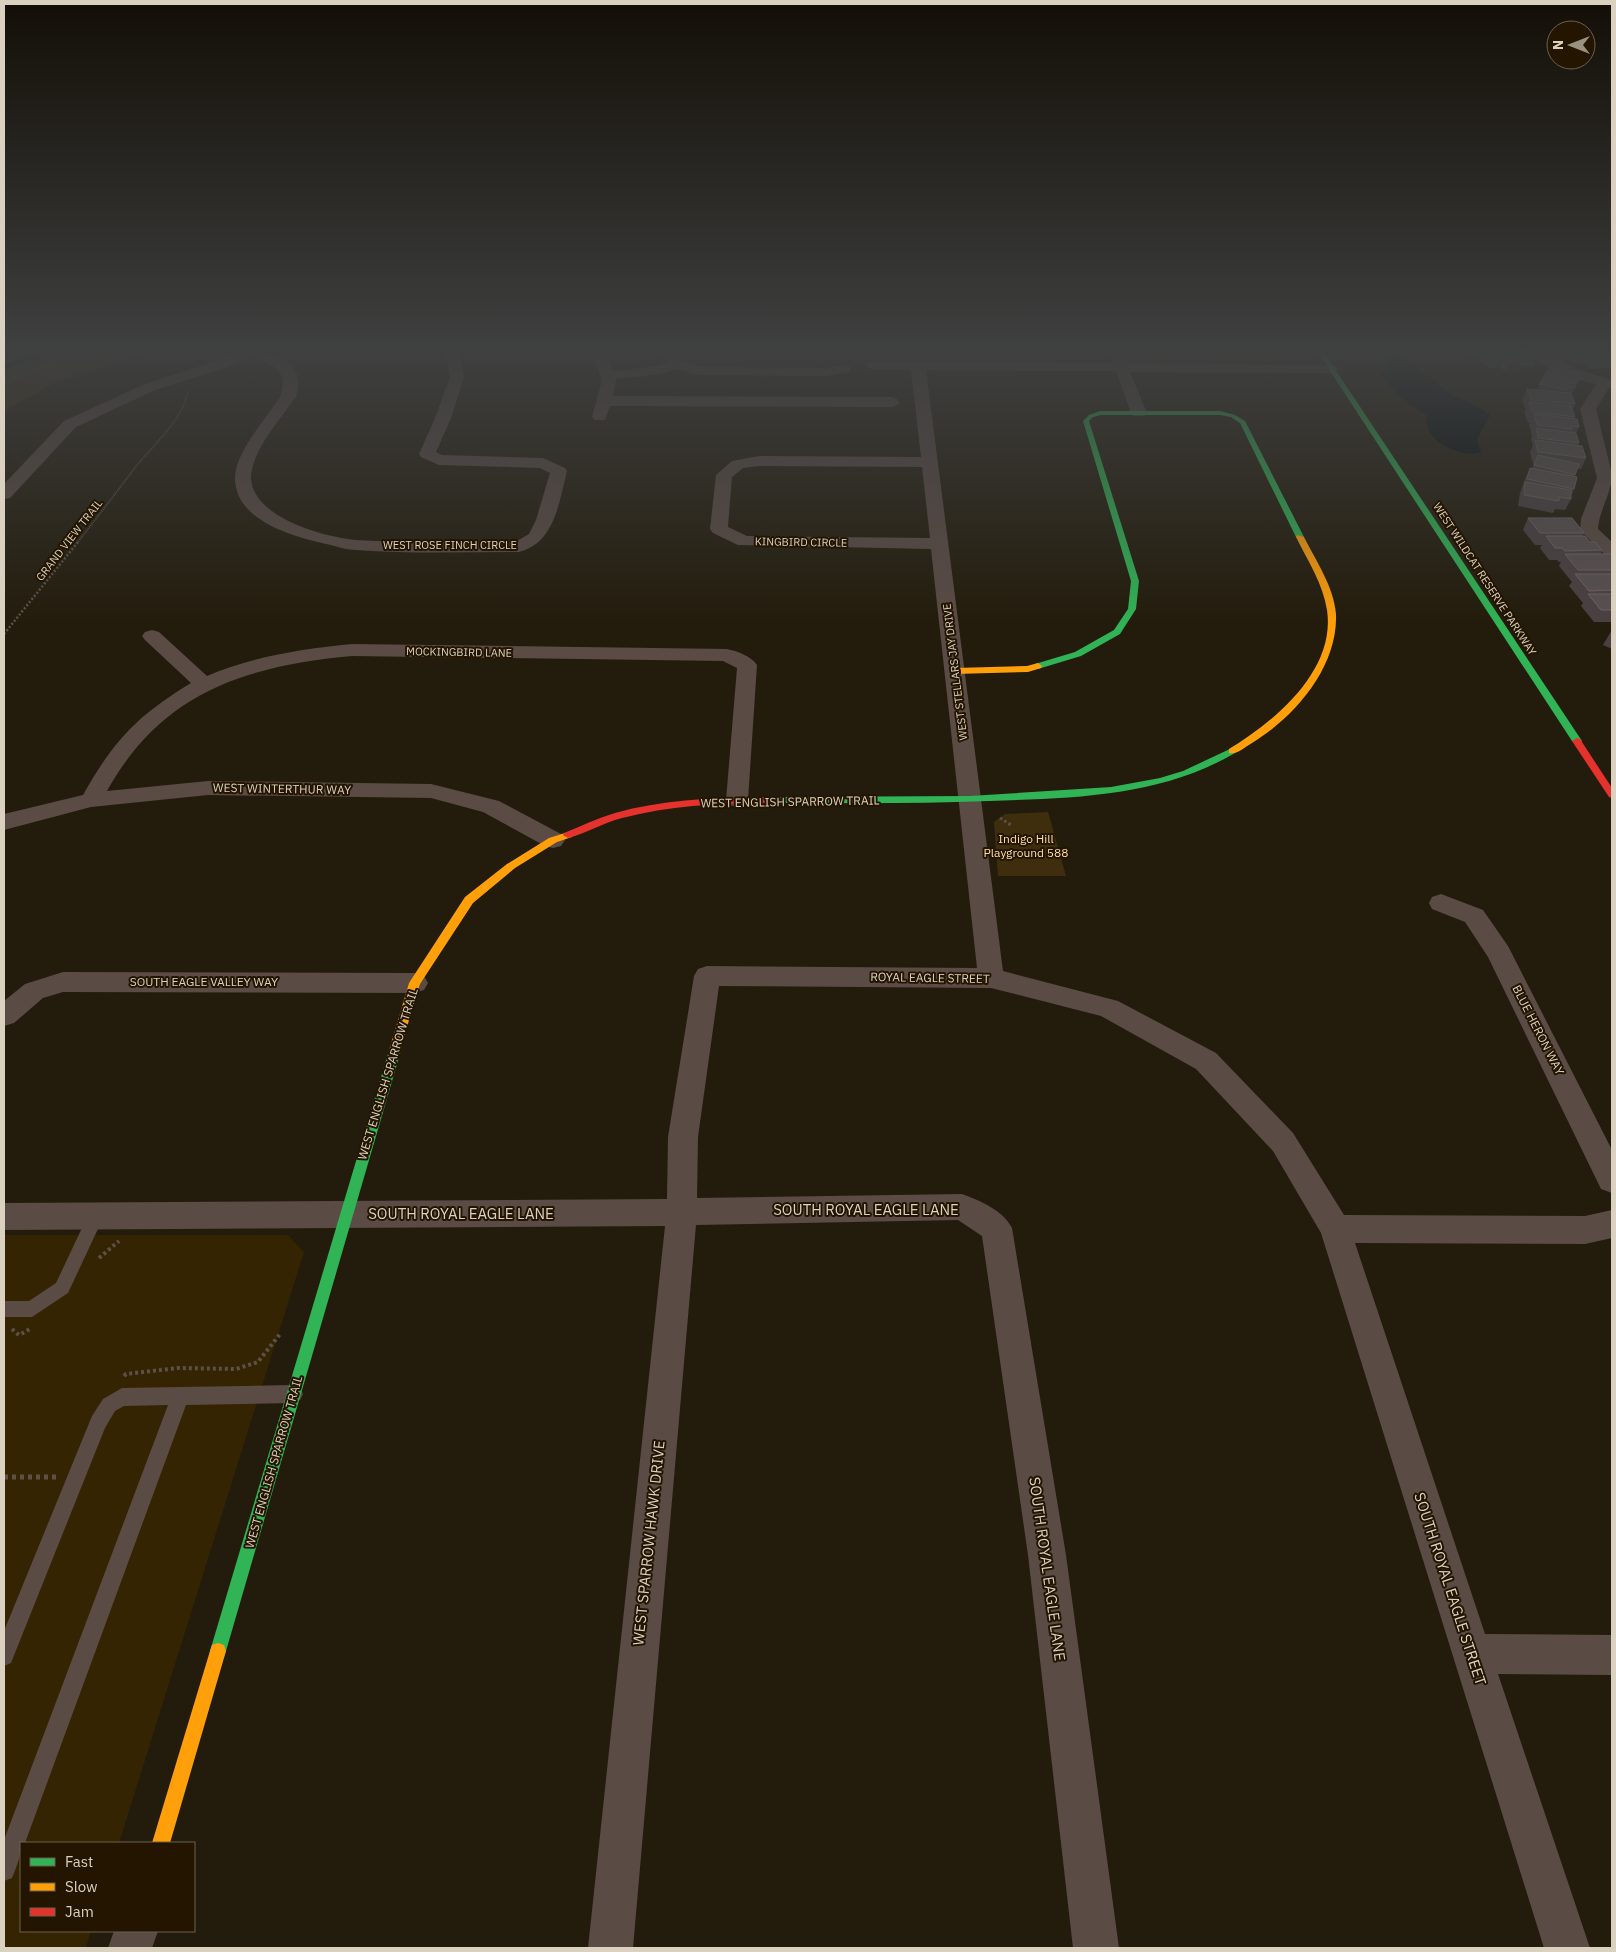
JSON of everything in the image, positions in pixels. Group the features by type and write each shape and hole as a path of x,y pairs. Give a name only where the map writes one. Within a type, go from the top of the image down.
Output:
{"street":[{"path":"4,494 12,476 50,442"},
{"name":"WEST ROSE FINCH CIRCLE","path":"257,442 246,459 243,479 248,497 263,513 282,526 302,533 354,545 520,546 536,537 546,520 559,471 543,463 439,460 427,454 432,442"},
{"name":"WEST STELLARS JAY DRIVE","path":"928,442 991,978"},
{"name":"WEST ENGLISH SPARROW TRAIL","path":"954,671 1028,669 1078,654 1117,632 1132,609 1135,581 1092,442"},
{"name":"WEST ENGLISH SPARROW TRAIL","path":"161,1842 415,983 469,900 511,866 553,840 624,814 670,805 736,800 970,800 1101,792 1175,778 1222,759 1269,727 1309,686 1326,656 1333,624 1327,592 1252,442"},
{"name":"WEST WILDCAT RESERVE PARKWAY","path":"1379,442 1612,795"},
{"path":"1596,442 1604,478 1590,519 1589,530 1612,552"},
{"name":"KINGBIRD CIRCLE","path":"930,462 759,461 738,464 724,475 718,529 744,542 939,544"},
{"path":"152,636 203,683"},
{"name":"MOCKINGBIRD LANE","path":"91,800 101,777 132,735 158,712 203,683 264,662 352,650 727,655 747,665 736,800"},
{"name":"WEST WINTERTHUR WAY","path":"4,822 91,800 208,788 431,791 491,806 553,840"},
{"name":"BLUE HERON WAY","path":"1441,903 1474,916 1499,953 1612,1180"},
{"name":"ROYAL EAGLE STREET","path":"683,1137 708,976 991,978 1109,1008 1206,1062 1283,1142 1335,1229"},
{"name":"SOUTH EAGLE VALLEY WAY","path":"4,1016 34,991 63,982 415,983"},
{"name":"WEST SPARROW HAWK DRIVE","path":"610,1948 682,1212 683,1137"},
{"name":"SOUTH ROYAL EAGLE LANE","path":"4,1216 682,1212 962,1207 996,1228 1047,1555 1096,1948"},
{"path":"1335,1229 1585,1230 1612,1224"},
{"name":"SOUTH ROYAL EAGLE STREET","path":"1335,1229 1567,1948"},
{"path":"1471,1654 1612,1655"},
{"path":"130,1948 136,1932"}],"lane":[{"path":"4,1309 32,1309 62,1288 96,1216"},
{"path":"4,1656 95,1431 108,1405 122,1397 294,1394"},
{"path":"4,1870 180,1396"}],"path":[{"name":"GRAND VIEW TRAIL","path":"4,634 99,517 157,442"},
{"path":"4,1477 56,1477"}],"shaded area":[{"path":"1478,442 1481,452 1476,454 1462,453 1440,443"},
{"path":"4,1235 288,1235 304,1252 119,1842 20,1842 20,1932 91,1932 86,1948 4,1948"}],"green space":[{"name":"Indigo Hill Playground 588","path":"1048,812 1066,876 998,876 994,822 1005,814"}],"building":[{"path":"1536,442 1551,442 1582,446 1586,458 1538,452"},
{"path":"1538,455 1579,464 1575,475 1534,465"},
{"path":"1530,468 1577,477 1574,489 1527,479"},
{"path":"1525,482 1571,490 1571,499 1559,497 1559,501 1524,495"},
{"path":"1528,518 1572,518 1584,533 1540,533"},
{"path":"1546,536 1585,536 1590,542 1595,542 1602,550 1565,551 1562,548 1555,548"},
{"path":"1565,554 1612,554 1612,570 1578,570"},
{"path":"1575,574 1612,574 1612,590 1589,591"},
{"path":"1588,594 1612,594 1612,610 1601,610"}],"traffic: fast":[{"path":"1038,666 1078,654 1117,632 1132,609 1135,581 1092,442"},
{"path":"1253,442 1300,537"},
{"path":"1380,442 1577,741"},
{"path":"776,800 970,799 1111,790 1162,781 1186,774 1210,764 1232,751"},
{"path":"218,1651 396,1047"}],"traffic: slow":[{"path":"1232,751 1266,730 1298,698 1310,683 1327,649 1331,631 1332,612 1327,592 1300,537"},
{"path":"955,671 1028,669 1038,666"},
{"path":"396,1047 415,983 469,900 511,866 553,840 568,835"},
{"path":"161,1842 218,1651"}],"traffic: jam":[{"path":"1577,741 1612,795"},
{"path":"568,835 619,816 644,810 719,801 776,800"}]}
